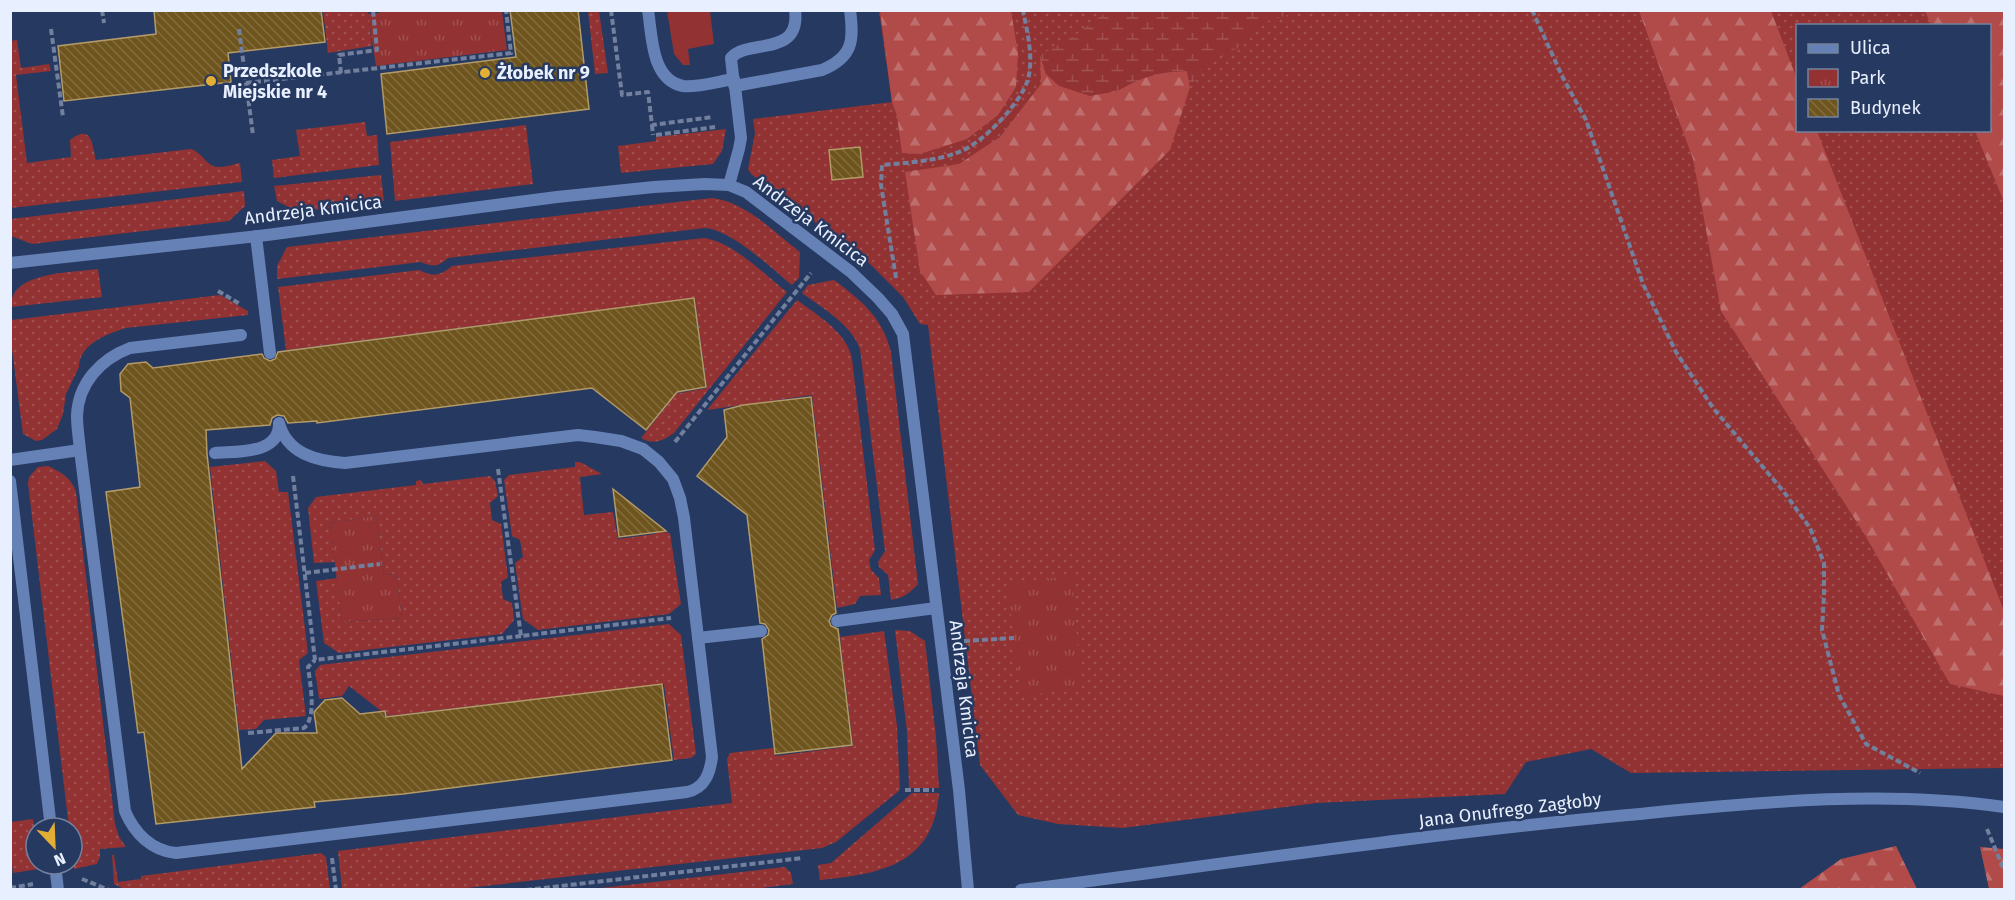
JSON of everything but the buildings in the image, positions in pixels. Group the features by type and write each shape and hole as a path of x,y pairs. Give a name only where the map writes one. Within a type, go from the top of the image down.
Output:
{"street":[{"path":"648,10 656,61 672,82 684,87 734,83 822,70 834,65 844,56 852,43 850,10"},
{"path":"729,185 741,138 731,57 738,51 771,46 783,41 792,32 796,19 795,10"},
{"name":"Andrzeja Kmicica","path":"10,263 256,236 557,197 654,187 729,185 746,192 862,282 892,314 903,334 959,790 968,890"},
{"path":"256,236 270,353"},
{"path":"215,453 263,447 276,436 279,423 285,439 304,455 345,463 578,435 621,441 643,449 659,462 673,479 680,498 712,757 706,778 694,790 330,835 176,853 162,851 150,844 129,822 125,811 80,450 77,415 79,403 87,382 95,370 109,357 130,348 241,335"},
{"path":"10,460 80,450"},
{"path":"10,481 50,816"},
{"path":"837,621 936,608"},
{"path":"698,638 761,631"},
{"name":"Jana Onufrego Zagłoby","path":"1021,890 1542,823 1767,801 1870,798 2004,807"}],"path":[{"path":"102,10 104,23"},
{"path":"341,73 339,54 377,50 373,10"},
{"path":"246,83 511,53 506,10"},
{"path":"880,300 893,289 896,280 881,185 882,165 900,164 961,152 984,136 1004,117 1028,80 1031,56 1023,10"},
{"path":"1532,10 1563,78 1586,120 1643,284 1676,352 1713,408 1784,492 1810,528 1824,563 1822,630 1839,695 1866,744 1926,776"},
{"path":"239,28 253,135"},
{"path":"51,29 63,117"},
{"path":"652,125 654,135 739,124"},
{"path":"659,462 827,254"},
{"path":"290,444 315,660"},
{"path":"495,446 521,636"},
{"path":"305,573 380,564"},
{"path":"248,734 307,726 309,713 313,706 308,667 315,660 696,615"},
{"path":"940,642 1014,638"},
{"path":"1977,804 2004,870"},
{"path":"330,835 336,890"},
{"path":"526,890 803,858"}],"green space":[{"path":"379,10 502,11 507,50 376,66 368,14 379,13"},
{"path":"323,11 368,11 372,46 328,53"},
{"path":"588,11 599,11 608,73 595,74"},
{"path":"667,11 710,11 714,44 688,49 690,65 683,65 674,54"},
{"path":"879,11 2004,11 2004,768 1631,773 1591,749 1526,762 1505,794 1317,803 1123,828 1058,824 1018,815 980,765 928,325 920,324 903,297 868,262 751,174 748,169 755,133 753,119 892,102"},
{"path":"880,11 1011,11 1018,53 1016,87 998,115 967,139 920,154 902,153 897,116 892,102"},
{"path":"1107,11 1301,11 1261,23 1238,48 1218,57 1204,67 1190,87 1187,71 1162,72 1139,79 1117,91 1090,96 1059,86 1046,74 1040,55 1073,37"},
{"path":"1639,11 1771,11 1796,76 1796,132 1817,132 2004,611 2004,696 1950,684 1865,535 1721,311 1693,159"},
{"path":"1925,11 2004,11 2004,202 1975,132 1991,132 1991,24 1931,24"},
{"path":"17,40 21,68 49,64 51,71 16,75 27,163 71,157 70,140 83,134 87,135 92,142 96,160 191,149 215,167 240,163 242,182 11,208 10,41"},
{"path":"1040,55 1046,74 1117,91 1150,76 1187,71 1190,87 1170,150 1029,292 936,295 920,271 905,172 959,164 1000,137 1041,84"},
{"path":"365,122 367,136 377,135 379,165 274,178 272,160 300,156 296,130"},
{"path":"526,125 533,184 395,201 390,142"},
{"path":"726,129 722,151 713,164 621,173 618,146 656,141 656,137"},
{"path":"381,175 384,201 298,212 277,201 274,186"},
{"path":"244,191 245,206 229,221 32,244 11,236 11,219"},
{"path":"712,198 736,205 748,212 800,252 799,278 792,285 739,242 716,230 705,228 448,258 435,265 421,262 277,279 277,266 287,247"},
{"path":"704,238 737,252 787,292 674,433 658,441 641,438 670,402 669,395 707,388 695,298 286,350 278,287 419,270 428,274 436,274 452,266"},
{"path":"98,269 102,297 11,307 13,295 31,280 59,273"},
{"path":"834,280 870,311 883,329 891,352 918,584 906,595 891,600 888,575 879,567 878,562 885,551 860,349 843,324 802,293 808,285"},
{"path":"220,295 248,311 248,315 126,328 104,336 89,346 80,359 79,367 66,394 63,414 57,429 42,440 36,441 23,434 11,342 11,320"},
{"path":"797,300 838,332 849,349 852,359 875,550 869,560 871,570 879,578 881,595 860,596 855,604 837,608 812,395 707,410"},
{"path":"265,461 276,471 279,492 288,492 308,653 299,660 306,716 264,720 256,729 239,730 210,467"},
{"path":"575,462 580,462 602,474 580,477 584,515 613,512 618,539 655,534 655,531 670,533 681,604 669,614 538,630 523,619 515,563 523,557 520,540 512,536 504,480 509,475 575,467"},
{"path":"48,466 65,476 72,483 76,492 115,824 119,837 126,847 100,849 97,864 84,867 84,816 68,816 28,483 29,477 38,467"},
{"path":"490,476 495,481 498,496 490,503 492,520 501,524 508,577 501,582 503,599 512,603 514,620 502,634 339,653 324,643 316,581 337,578 342,622 402,618 396,574 384,575 376,516 330,523 335,562 314,563 308,508 316,497 416,485 416,481 421,480 423,484"},
{"path":"376,516 384,575 396,574 402,618 342,622 330,523"},
{"path":"1072,576 1081,688 1021,696 1007,583"},
{"path":"669,624 681,635 696,754 691,758 674,760 664,684 387,716 386,711 381,711 349,686 342,696 319,699 315,671 320,665"},
{"path":"895,630 910,631 925,641 936,737 939,788 909,788 907,732"},
{"path":"884,631 897,726 900,790 836,842 822,848 458,889 342,889 338,851 732,803 727,759 730,753 773,748 775,756 853,746 840,637"},
{"path":"912,793 939,793 935,817 927,836 915,851 883,869 820,880 818,865 831,863"},
{"path":"24,820 24,871 13,873 10,850 11,822"},
{"path":"1896,846 1917,889 1799,889 1841,859"},
{"path":"1980,847 2004,849 2004,889 1989,889"},
{"path":"321,853 326,857 330,889 124,889 114,884 112,855 114,855 118,882 141,879 141,876"},
{"path":"785,867 791,873 793,884 745,890 592,889"}],"place":[{"name":"Żłobek nr 9","path":"485,73"},
{"name":"Przedszkole Miejskie nr 4","path":"211,81"}]}
